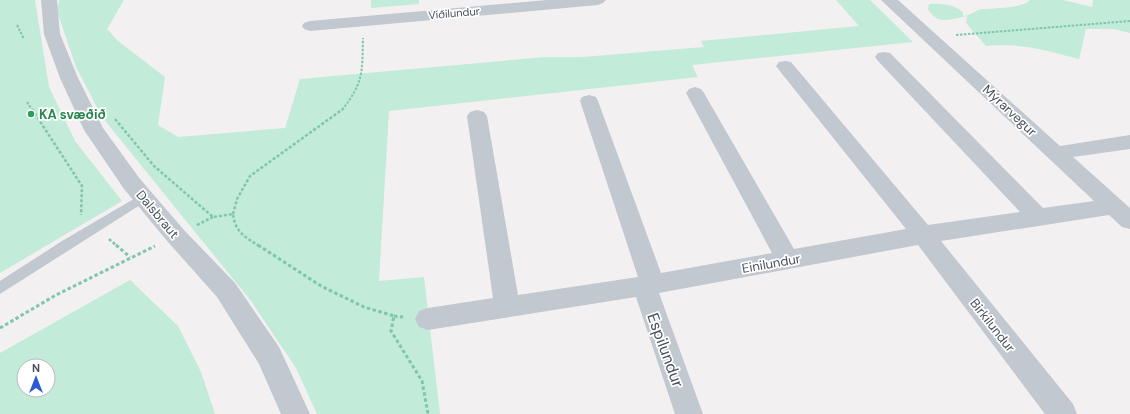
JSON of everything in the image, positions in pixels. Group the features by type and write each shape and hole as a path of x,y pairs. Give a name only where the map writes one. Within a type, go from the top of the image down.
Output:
{"street":[{"name":"Dalsbraut","path":"49,0 52,34 69,78 94,130 132,184 176,236 226,290 269,356 296,414"},
{"name":"Víðilundur","path":"310,26 598,0"},
{"name":"Mýrarvegur","path":"889,0 1122,214"},
{"path":"884,56 1038,218"},
{"name":"Birkilundur","path":"785,66 923,235 1063,414"},
{"path":"695,93 788,260"},
{"name":"Espilundur","path":"589,101 689,414"},
{"path":"476,116 507,307"},
{"path":"1056,153 1130,142"},
{"name":"Einilundur","path":"428,319 648,285 923,235 1038,218 1122,214"}],"lane":[{"path":"0,288 95,226 144,197"}],"path":[{"path":"364,21 362,76 354,92 342,110 250,176 237,199 233,214 234,226 245,237 321,286 364,307 394,316 392,331 422,381 428,414"},
{"path":"950,36 1130,22"},
{"path":"17,25 24,39"},
{"path":"26,102 82,186 81,215 130,257"},
{"path":"112,112 115,119 154,166 213,217"},
{"path":"0,328 56,295 130,257 213,217 233,214"}],"green space":[{"name":"KA svæðið","path":"0,0 35,0 49,87 75,141 122,201 0,273"},
{"path":"59,0 124,0 107,29 118,41 165,77 158,125 178,137 285,128 300,79 545,57 583,57 704,47 701,41 859,26 836,0 870,0 913,42 692,65 698,77 389,111 379,281 424,277 440,414 317,414 296,368 251,301 102,117 76,67 57,11"},
{"path":"371,0 419,0 419,4 371,8"},
{"path":"1030,0 1063,0 1092,7 1093,0 1130,0 1130,33 1114,29 1086,29 1079,59 1045,50 1022,46 986,46 966,23 967,16 945,20 936,18 928,9 929,4 947,5 955,7 963,12 963,16 969,15 981,9 1022,5"},
{"path":"130,280 178,326 201,372 215,414 0,414 0,353"}],"place":[{"name":"KA svæðið","path":"31,114"}]}
